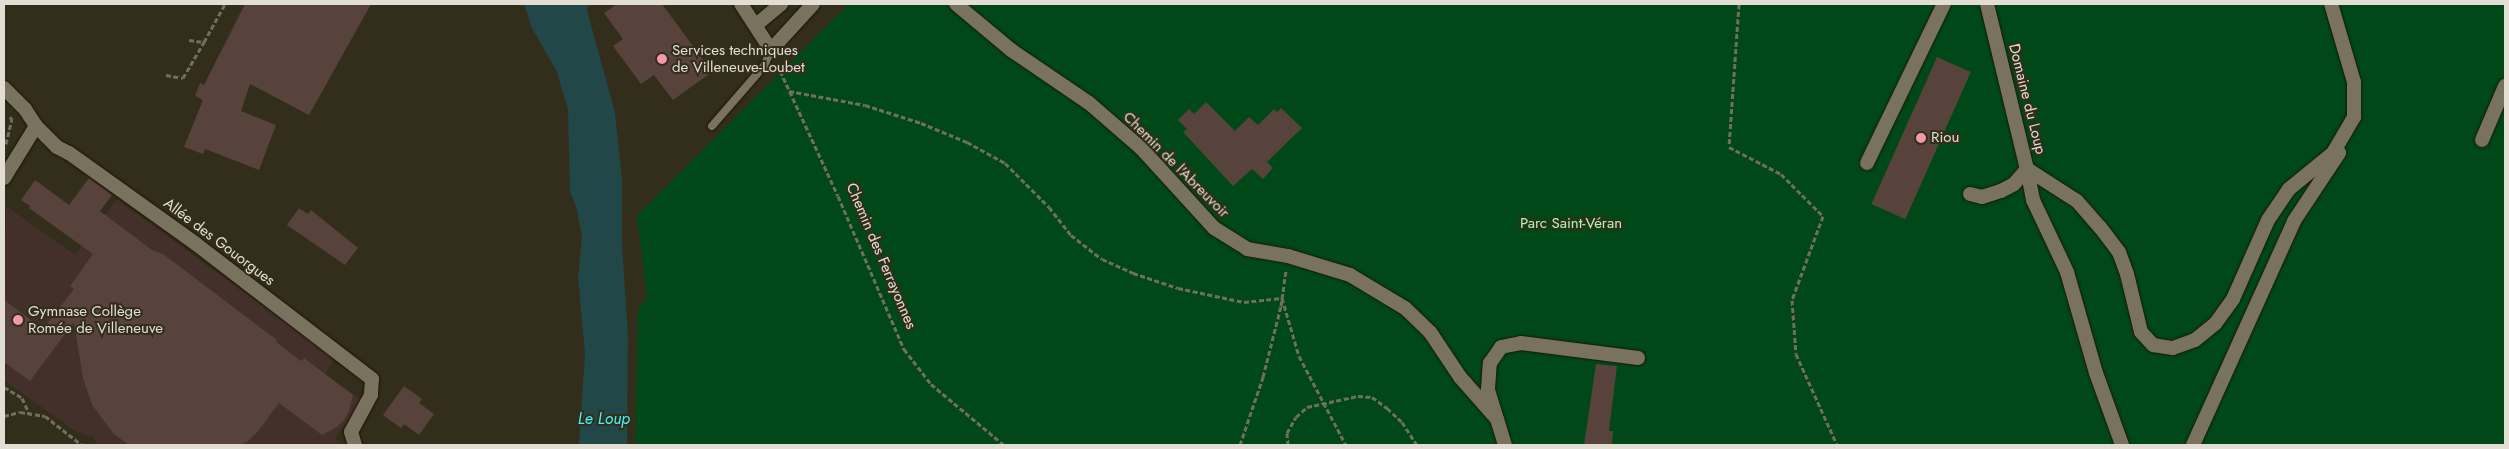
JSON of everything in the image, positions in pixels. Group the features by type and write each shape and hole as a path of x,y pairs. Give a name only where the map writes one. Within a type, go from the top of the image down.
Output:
{"street":[{"path":"741,4 771,50 813,4"},
{"path":"756,25 781,4"},
{"name":"Chemin de l'Abreuvoir","path":"956,4 1011,50 1089,102 1141,148 1214,228 1248,249 1288,256 1350,275 1405,308 1430,332 1460,377 1497,419"},
{"path":"1867,164 1944,4"},
{"name":"Domaine du Loup","path":"1987,4 2027,169 2077,201 2100,227 2119,252 2127,274 2141,332 2153,345 2173,348 2195,340 2214,324 2233,299 2273,212 2289,189 2332,153 2345,136 2354,117 2354,82 2332,4"},
{"path":"2482,140 2505,86"},
{"path":"4,88 25,109 36,126 4,178"},
{"name":"Allée des Gouorgues","path":"36,126 57,146 196,244 372,379 371,395 351,432 352,441 355,445"},
{"path":"2193,445 2294,221 2337,158 2345,136"},
{"path":"1970,194 1982,197 2001,191 2014,184 2027,169"},
{"path":"2027,169 2033,200 2067,272 2096,373 2122,445"},
{"path":"1505,445 1488,389 1490,363 1501,347 1521,343 1638,358"}],"lane":[{"path":"712,126 764,66 771,50"}],"path":[{"path":"166,75 183,78 226,4"},
{"path":"1739,4 1729,147 1781,174 1823,216 1792,300 1796,354 1836,445"},
{"path":"189,40 204,42"},
{"name":"Chemin des Ferrayonnes","path":"771,50 838,196 904,349 931,384 1004,445"},
{"path":"789,91 865,105 921,122 967,142 1004,163 1049,207 1071,234 1102,259 1133,274 1178,288 1244,302 1282,298"},
{"path":"4,152 12,119 8,114"},
{"path":"4,124 10,126"},
{"path":"1240,445 1263,378 1282,298 1288,256"},
{"path":"1282,298 1299,356 1346,445"},
{"path":"4,387 22,398 29,413"},
{"path":"1288,445 1287,433 1296,417 1308,407 1358,396 1372,397 1402,422 1417,445"},
{"path":"4,416 20,412 45,416 82,445"}],"shaded area":[{"path":"117,199 335,359 324,375 363,400 335,438 342,445 96,445 94,437 75,431 4,380 7,366 4,364 6,206 75,255"}],"green space":[{"name":"Parc Saint-Véran","path":"849,4 2505,4 2505,445 635,445 638,310 647,298 637,216"}],"water":[{"name":"Le Loup","path":"524,4 588,4 587,10 615,113 622,180 622,245 628,335 627,445 579,445 585,353 578,277 582,237 576,206 570,192 568,110 557,72 532,28"}],"building":[{"path":"245,4 371,4 309,115 250,84 241,111 276,125 259,170 205,149 203,154 184,147 203,100 195,96 200,83 204,85"},
{"name":"Services techniques de Villeneuve-Loubet","path":"617,4 662,4 712,72 673,100 654,75 641,84 613,46 623,39 604,13"},
{"name":"Riou","path":"1937,57 1971,72 1905,219 1872,204"},
{"path":"1206,102 1235,131 1249,117 1258,125 1274,109 1277,112 1281,108 1302,128 1267,162 1273,168 1263,179 1252,169 1233,186 1183,132 1187,129 1178,120 1189,109 1194,114"},
{"path":"89,178 112,195 100,211 152,250 163,254 277,340 276,342 301,361 304,358 353,395 349,411 344,420 337,427 322,435 279,403 259,430 247,442 239,445 129,445 114,434 92,405 83,378 74,322 30,381 4,362 4,300 43,329 74,289 70,286 93,254 29,208 30,206 21,200 35,180 69,205"},
{"path":"299,208 308,214 311,210 358,248 345,265 287,225"},
{"path":"1596,364 1617,366 1609,431 1613,431 1612,445 1584,445"},
{"path":"404,386 422,399 419,403 434,414 419,435 404,424 401,428 383,415"}],"place":[{"name":"Services techniques de Villeneuve-Loubet","path":"662,59"},
{"name":"Riou","path":"1921,138"},
{"name":"Gymnase Collège Romée de Villeneuve","path":"18,320"}]}
